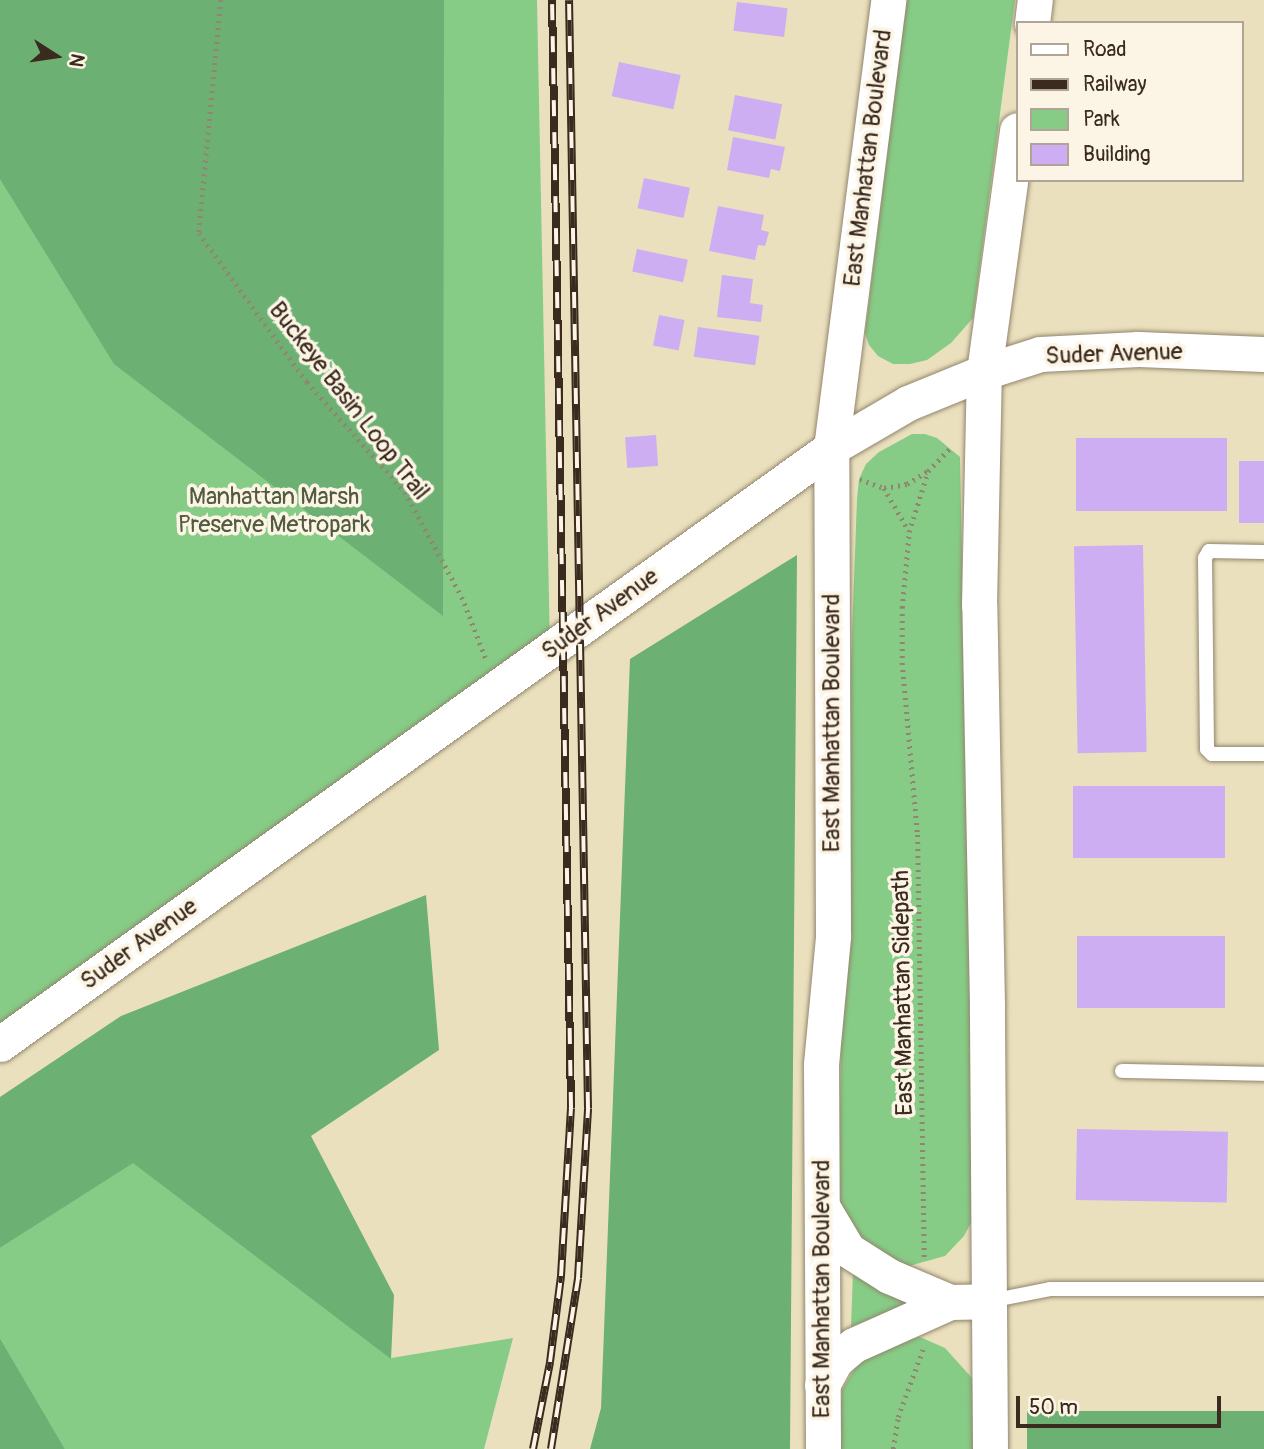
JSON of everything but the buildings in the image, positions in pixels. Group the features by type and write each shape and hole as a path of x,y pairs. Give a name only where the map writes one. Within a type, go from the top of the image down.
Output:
{"street":[{"name":"East Manhattan Boulevard","path":"822,1449 821,1064 833,936 831,448 888,0"},
{"path":"1032,21 1035,0"},
{"path":"990,1449 987,1004 979,688 984,372 1016,137"},
{"name":"Suder Avenue","path":"0,1044 831,448 908,403 984,372 1040,354 1079,350 1264,354"},
{"path":"822,1207 848,1250 933,1302"},
{"path":"822,1385 836,1360 854,1345 933,1302 989,1301"}],"lane":[{"path":"1264,552 1209,551 1205,558 1207,749 1212,754 1264,754"},
{"path":"1122,1071 1264,1074"},
{"path":"989,1301 1050,1289 1264,1289"}],"path":[{"name":"Buckeye Basin Loop Trail","path":"221,0 199,233 307,382 405,492 462,597 486,659"},
{"name":"East Manhattan Sidepath","path":"884,488 907,484 928,471 950,448 956,436"},
{"path":"831,448 859,479 884,488 909,532"},
{"name":"East Manhattan Sidepath","path":"893,1449 906,1391 927,1339 933,1302 917,832 902,665 902,608 909,532 928,471"}],"green space":[{"name":"Manhattan Marsh Preserve Metropark","path":"0,0 537,0 550,650 0,1044"},
{"path":"0,0 444,0 443,616 114,364 0,179"},
{"path":"906,0 1015,0 973,318 951,343 927,360 893,364 878,356 869,345 865,333"},
{"path":"912,434 937,438 960,457 975,1200 974,1217 964,1236 945,1256 909,1266 862,1245 839,1201 841,1024 848,967 850,688 857,499 859,479 866,464 879,452"},
{"path":"797,555 790,1449 590,1449 601,1408 630,659"},
{"path":"426,895 439,1050 311,1136 394,1295 391,1359 133,1163 0,1248 0,1097 121,1016"},
{"path":"133,1162 391,1358 513,1338 484,1449 65,1449 0,1338 0,1248"},
{"path":"853,1271 918,1300 851,1327"},
{"path":"920,1337 945,1348 972,1378 976,1404 976,1449 838,1449 842,1390 855,1368 872,1354 903,1339"},
{"path":"0,1338 65,1449 0,1449"},
{"path":"1027,1411 1264,1411 1264,1449 1027,1449"}],"railway":[{"path":"533,1449 550,1362 561,1276 571,1108 552,0"},
{"path":"551,1449 578,1278 588,1108 569,0"}]}
